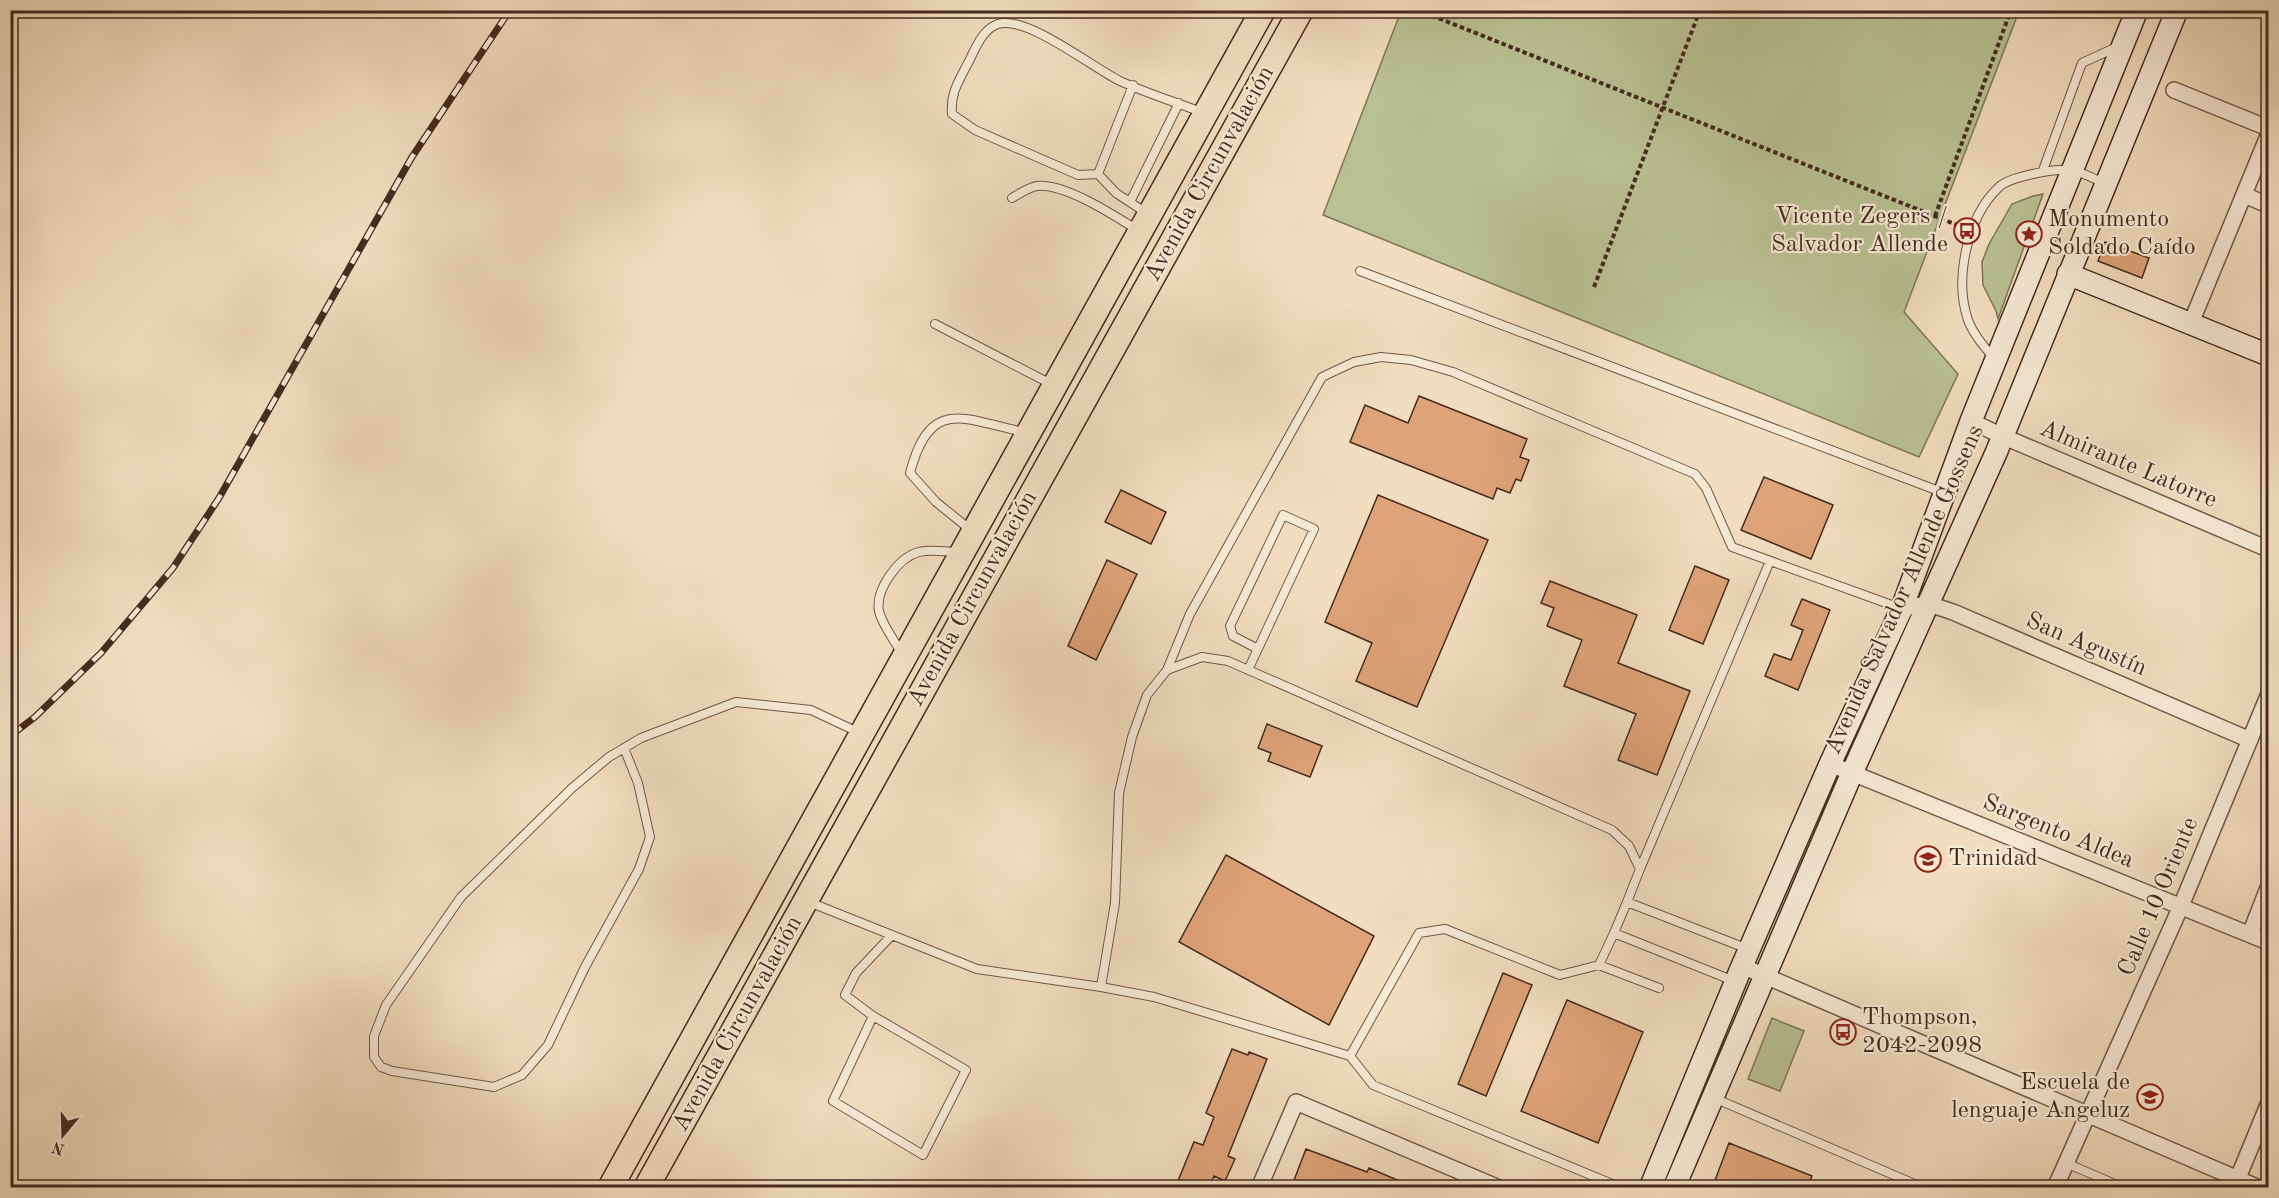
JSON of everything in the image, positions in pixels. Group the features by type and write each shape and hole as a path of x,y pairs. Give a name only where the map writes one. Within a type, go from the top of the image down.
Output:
{"main road":[{"name":"Avenida Circunvalación","path":"610,1188 1054,386 1140,216 1205,114 1263,10"},
{"name":"Avenida Circunvalación","path":"646,1188 1301,10"},
{"name":"Avenida Salvador Allende Gossens","path":"1650,1188 1830,764 1902,608 1971,421 2137,10"},
{"name":"Avenida Salvador Allende Gossens","path":"1674,1188 1852,773 2002,436 2176,10"},
{"path":"2068,274 2268,355"}],"street":[{"path":"2174,90 2268,128"},
{"path":"2191,323 2268,136"},
{"path":"2244,195 2268,205"},
{"name":"Almirante Latorre","path":"1971,421 2268,549"},
{"name":"San Agustín","path":"1902,608 1929,604 1953,612 2250,740"},
{"name":"Calle 10 Oriente","path":"2055,1188 2181,906 2268,696"},
{"name":"Sargento Aldea","path":"1830,764 2268,942"},
{"path":"2250,934 2268,888"},
{"path":"1743,966 2259,1188"},
{"path":"1259,1188 1296,1102 1499,1188"},
{"path":"2238,1178 2268,1105"}],"lane":[{"path":"1140,216 1098,174 1078,175 975,130 952,114 951,99 980,39 996,24 1008,23 1024,27 1067,48 1119,81 1205,114"},
{"path":"2043,170 2082,63 2123,44"},
{"path":"1098,174 1133,85"},
{"path":"1140,216 1179,103"},
{"path":"1995,360 1969,321 1963,297 1964,260 1976,218 2000,186 2043,170 2072,170 2105,184"},
{"path":"1012,198 1036,186 1058,189 1098,206 1140,216"},
{"path":"1360,271 1945,494"},
{"path":"935,324 1054,386"},
{"path":"1101,987 1114,903 1119,794 1132,737 1147,695 1167,670 1190,614 1322,376 1354,362 1381,357 1411,360 1453,372 1695,474 1706,488 1732,547 1902,608"},
{"path":"974,531 936,502 910,473 915,451 942,419 965,417 1028,433"},
{"path":"1248,670 1258,649 1314,529 1283,515 1230,626 1233,636 1258,649"},
{"path":"904,657 879,612 879,595 905,559 929,550 962,553"},
{"path":"1599,965 1770,561"},
{"path":"1167,670 1202,657 1228,661 1612,830 1629,846 1640,869"},
{"path":"624,748 638,783 650,837 639,869 585,967 548,1045 522,1075 494,1087 392,1071 381,1067 374,1057 373,1043 387,1005 461,897 572,788 609,757 624,748 641,738 736,702 811,710 861,734"},
{"path":"806,901 977,969 1154,997 1350,1056 1373,1085 1622,1188"},
{"path":"1627,902 1743,966"},
{"path":"1350,1056 1419,933 1445,929 1560,975 1599,965 1659,988"},
{"path":"1614,933 1743,966"},
{"path":"873,1016 833,1101 923,1155 966,1070 873,1016 845,995 856,973 892,935"},
{"path":"1713,1097 1924,1188"},
{"path":"2066,1163 2124,1188"}],"path":[{"path":"1418,10 1971,230"},
{"path":"1594,287 1700,10"},
{"path":"1935,216 2012,10"}],"green space":[{"path":"1401,11 2019,11 1904,312 1958,374 1919,457 1323,215"},
{"path":"2043,194 1998,319 1983,285 1982,262 1989,244 2012,204"},
{"path":"1772,1018 1804,1031 1780,1091 1748,1079"}],"building":[{"path":"2105,242 2149,258 2142,278 2098,261"},
{"path":"1419,396 1527,439 1520,457 1529,460 1521,481 1516,479 1510,493 1497,488 1493,499 1350,442 1365,405 1408,423"},
{"path":"1764,477 1833,505 1811,559 1741,530"},
{"path":"1121,490 1166,512 1151,544 1105,522"},
{"path":"1378,495 1488,540 1417,707 1356,681 1372,643 1325,622"},
{"path":"1107,560 1137,574 1096,660 1068,646"},
{"path":"1695,566 1729,580 1703,644 1669,630"},
{"path":"1550,581 1637,615 1618,663 1690,691 1657,775 1618,760 1636,714 1564,686 1582,640 1547,626 1554,608 1541,603"},
{"path":"1802,599 1830,610 1798,690 1765,676 1774,654 1791,660 1803,630 1791,625"},
{"path":"1267,724 1322,746 1310,777 1268,761 1271,753 1258,748"},
{"path":"1226,855 1374,936 1329,1025 1179,942"},
{"path":"1503,973 1532,985 1486,1096 1458,1084"},
{"path":"1567,1000 1643,1032 1598,1143 1521,1111"},
{"path":"1232,1049 1267,1059 1228,1156 1235,1159 1225,1181 1214,1176 1209,1188 1175,1188 1194,1142 1203,1145 1214,1117 1206,1113"},
{"path":"1729,1143 1812,1176 1807,1188 1726,1188 1714,1183"},
{"path":"1306,1149 1367,1172 1369,1168 1416,1188 1291,1188"}],"railway":[{"path":"10,736 35,717 101,653 173,568 219,498 412,157 510,10"}],"place":[{"name":"Vicente Zegers / Salvador Allende","path":"1967,231"},
{"name":"Monumento Soldado Caído","path":"2029,234"},
{"name":"Trinidad","path":"1928,859"},
{"name":"Thompson, 2042-2098","path":"1843,1032"},
{"name":"Escuela de lenguaje Angeluz","path":"2150,1097"}]}
